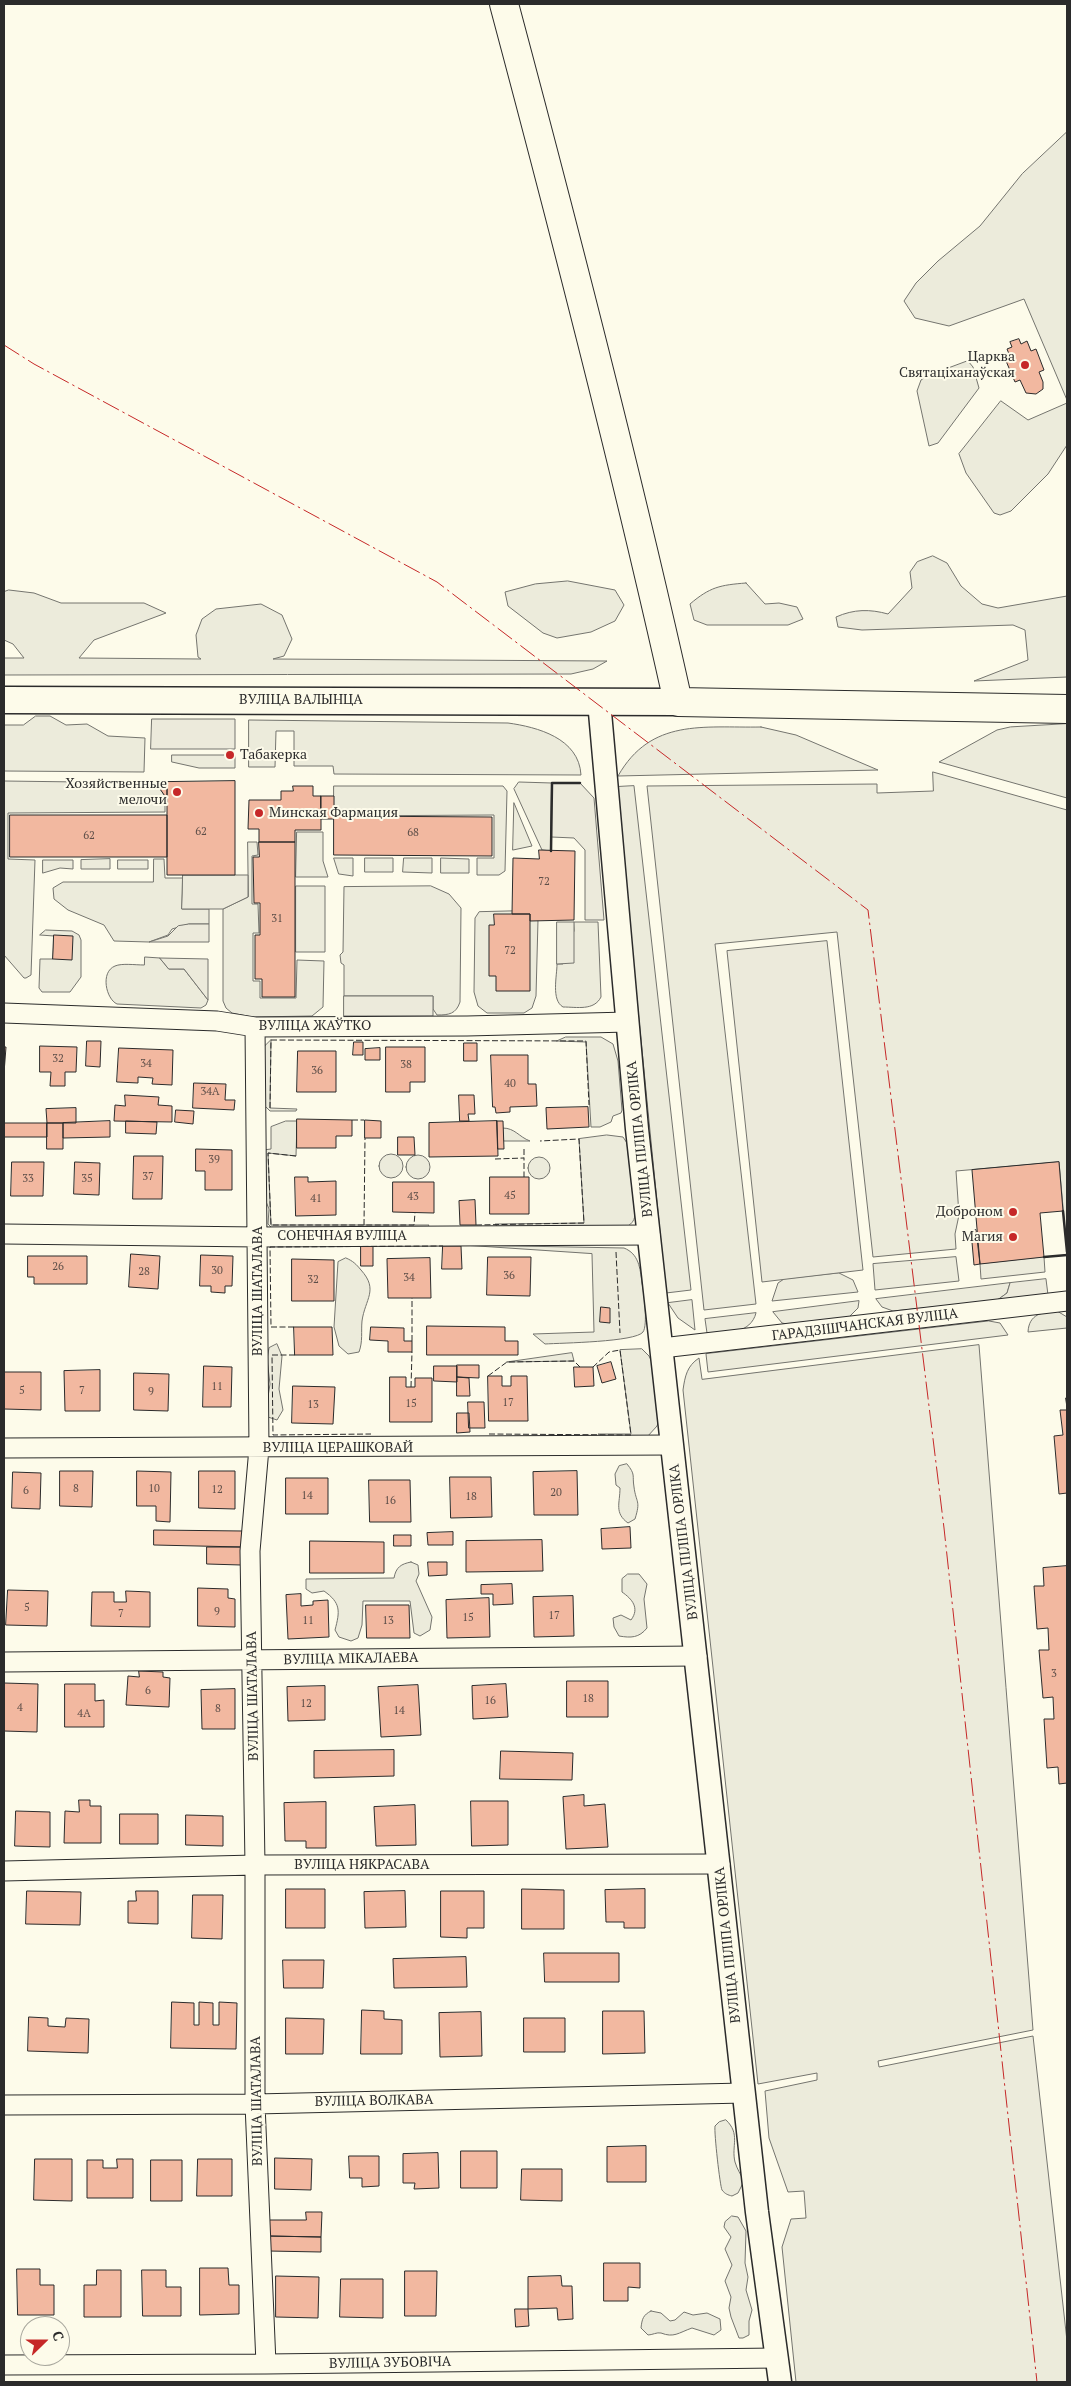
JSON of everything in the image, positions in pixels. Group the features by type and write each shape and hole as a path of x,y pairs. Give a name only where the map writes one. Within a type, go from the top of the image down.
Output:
{"main road":[{"path":"504,4 561,217 625,473 678,702 1067,710"},
{"name":"ВУЛІЦА ВАЛЫНЦА","path":"4,700 599,700 678,702"}],"street":[{"name":"ВУЛІЦА ПІЛІПА ОРЛІКА","path":"599,700 628,1022 662,1348 744,2093 780,2382"},
{"name":"ВУЛІЦА ЖАЎТКО","path":"4,1014 217,1020 255,1027 468,1026 628,1022"},
{"name":"ВУЛІЦА ШАТАЛАВА","path":"255,1027 260,1448 250,1551 255,1865 255,2104 266,2364"},
{"name":"СОНЕЧНАЯ ВУЛІЦА","path":"4,1234 258,1237 650,1235"},
{"name":"ГАРАДЗІШЧАНСКАЯ ВУЛІЦА","path":"662,1348 1067,1301"},
{"name":"ВУЛІЦА ЦЕРАШКОВАЙ","path":"4,1448 673,1445"},
{"name":"ВУЛІЦА МІКАЛАЕВА","path":"4,1662 697,1656"},
{"name":"ВУЛІЦА НЯКРАСАВА","path":"4,1871 255,1865 720,1864"},
{"name":"ВУЛІЦА ВОЛКАВА","path":"4,2105 255,2104 744,2093"},
{"name":"ВУЛІЦА ЗУБОВІЧА","path":"4,2365 777,2358"}],"shaded area":[{"path":"1067,132 1067,400 1024,299 949,326 915,318 904,301 916,283 938,261 980,226 1022,174"},
{"path":"968,361 973,367 979,388 938,443 929,446 917,391 921,380"},
{"path":"1001,401 1028,420 1067,403 1067,445 1048,474 1011,511 1000,515 994,513 966,473 959,454"},
{"path":"933,556 947,563 961,586 982,604 998,608 1067,596 1067,677 974,681 1028,660 1025,630 1013,625 862,630 838,627 836,617 849,612 875,611 888,614 912,588 910,572 917,562"},
{"path":"568,581 615,590 624,605 615,621 591,632 557,638 543,633 508,606 505,592 535,584"},
{"path":"746,583 765,604 779,603 797,607 803,619 788,625 707,625 694,620 690,604 697,598 716,588"},
{"path":"9,590 34,593 61,603 144,603 166,613 94,640 79,658 201,659 198,657 196,635 202,619 216,609 261,604 282,615 292,639 284,656 273,659 607,661 593,669 571,674 4,675 4,658 24,658 13,644 4,640 4,592"},
{"path":"36,716 50,716 66,725 87,724 108,736 145,738 144,772 4,771 4,725 23,725"},
{"path":"152,719 235,719 235,749 151,749"},
{"path":"249,720 508,723 543,731 565,743 573,752 578,762 581,775 334,774 333,766 294,766 294,731 276,731 275,767 249,767"},
{"path":"1067,724 1067,798 939,762 997,730 1010,727"},
{"path":"761,727 796,735 878,770 618,776 631,757 646,744 662,735 680,730 699,728"},
{"path":"172,755 235,755 235,768 199,768 172,762"},
{"path":"933,772 1067,810 1067,1252 1059,1162 956,1171 959,1215 955,1234 956,1249 873,1257 837,932 715,944 756,1304 704,1310 647,786 877,784 877,793 933,791"},
{"path":"4,781 156,783 165,796 165,812 8,813 8,859 35,860 31,975 26,978 4,955"},
{"path":"519,782 552,783 551,851 542,850 514,789"},
{"path":"552,783 580,783 594,798 604,920 585,920 585,850 574,838 551,837"},
{"path":"334,786 503,786 507,791 505,871 499,875 477,875 477,858 494,858 494,815 334,816"},
{"path":"634,786 691,1290 666,1293 616,787"},
{"path":"514,803 532,846 513,850"},
{"path":"297,832 323,832 323,861 328,877 296,877"},
{"path":"248,842 257,842 258,855 252,856 252,904 258,904 259,933 253,933 253,981 260,981 260,998 296,998 297,960 324,961 323,1007 312,1016 252,1017 232,1013 226,1008 223,1001 223,909 248,897"},
{"path":"334,858 353,858 353,876 339,874"},
{"path":"365,858 393,858 393,872 365,872"},
{"path":"404,858 432,858 432,873 403,872"},
{"path":"441,858 469,859 469,873 441,873"},
{"path":"110,859 110,869 81,869 81,860"},
{"path":"154,859 164,859 165,878 183,878 182,909 209,909 209,924 189,924 172,929 168,935 149,942 114,941 104,925 68,910 54,899 53,888 63,882 153,882"},
{"path":"43,860 73,860 73,869 60,868 43,873"},
{"path":"118,860 148,860 148,869 118,869"},
{"path":"183,875 248,875 248,897 223,909 182,909"},
{"path":"296,886 325,886 325,952 296,952"},
{"path":"431,886 449,894 461,908 460,1002 456,1009 448,1014 437,1015 433,1009 433,996 344,996 344,965 341,963 340,955 343,952 344,887"},
{"path":"513,911 538,920 536,996 532,1008 524,1013 487,1013 478,1006 474,992 475,918 479,912"},
{"path":"557,922 574,922 574,963 557,964"},
{"path":"574,922 598,922 601,997 590,1006 563,1007 559,1004 556,993 557,964 563,964 574,931"},
{"path":"209,924 209,942 149,942 168,936 178,926"},
{"path":"46,930 72,931 79,935 81,940 81,977 70,992 42,992 39,988 40,959 53,959 54,936 40,935"},
{"path":"827,941 863,1270 762,1282 727,951"},
{"path":"145,957 160,958 169,969 184,969 208,1000 206,1005 201,1008 117,1004 113,1001 106,985 107,974 110,969 121,965 144,965"},
{"path":"160,958 208,959 208,1000 184,969 169,969"},
{"path":"344,996 433,996 433,1016 344,1016"},
{"path":"566,1037 601,1037 613,1044 618,1061 622,1110 621,1113 613,1116 611,1122 600,1127 591,1127 586,1042 557,1041"},
{"path":"271,1040 270,1108 297,1109 296,1111 270,1111 265,1106 264,1047"},
{"path":"286,1121 297,1121 296,1156 268,1153 271,1225 429,1225 427,1228 273,1229 268,1224 269,1209 265,1199 263,1150 271,1149 271,1127"},
{"path":"503,1128 511,1129 530,1141 504,1141"},
{"path":"607,1135 623,1137 627,1143 635,1215 631,1224 625,1228 500,1230 495,1224 584,1223 579,1139"},
{"path":"391,1154 399,1158 403,1166 399,1174 391,1178 383,1174 379,1166 383,1158"},
{"path":"418,1155 426,1159 430,1167 426,1175 418,1179 410,1175 406,1167 410,1159"},
{"path":"539,1157 547,1160 550,1168 547,1176 539,1179 531,1176 528,1168 531,1160"},
{"path":"463,1245 624,1248 633,1254 639,1267 645,1309 643,1332 627,1338 613,1340 545,1344 533,1334 594,1332 592,1254"},
{"path":"956,1257 959,1281 875,1290 873,1264"},
{"path":"1044,1257 1045,1272 981,1279 980,1264"},
{"path":"346,1258 361,1270 369,1283 370,1289 362,1321 359,1352 348,1354 339,1346 334,1327 338,1262"},
{"path":"839,1273 853,1280 858,1292 772,1301 778,1283 784,1279"},
{"path":"1046,1279 1048,1295 996,1301 1007,1293 1010,1283"},
{"path":"1010,1283 1007,1293 996,1301 893,1311 882,1307 876,1299"},
{"path":"692,1300 695,1330 678,1318 668,1303"},
{"path":"859,1301 858,1308 849,1317 791,1325 782,1323 773,1312"},
{"path":"1057,1311 1067,1317 1067,1328 1028,1332 1031,1321 1037,1315"},
{"path":"756,1313 749,1325 743,1329 729,1333 707,1333 705,1319"},
{"path":"989,1321 1000,1323 1008,1335 708,1372 706,1354"},
{"path":"277,1344 282,1356 279,1389 283,1410 277,1420 265,1416 270,1384 267,1359 269,1348"},
{"path":"979,1345 1033,2030 878,2061 879,2067 1033,2036 1067,2341 1067,2382 796,2382 782,2247 791,2219 806,2218 804,2191 788,2192 769,2138 765,2091 817,2080 817,2073 758,2084 683,1390 689,1368 699,1358 702,1379"},
{"path":"642,1349 652,1362 659,1420 657,1426 647,1437 609,1441 598,1434 631,1434 620,1350"},
{"path":"572,1353 574,1361 507,1362"},
{"path":"627,1464 633,1473 638,1505 635,1519 628,1523 619,1511 620,1488 616,1485 615,1474 619,1466"},
{"path":"411,1562 418,1565 419,1574 416,1581 432,1617 430,1630 420,1636 414,1633 410,1601 363,1601 362,1625 358,1638 351,1641 339,1637 335,1630 338,1608 334,1599 324,1591 312,1593 306,1589 306,1579 394,1578 396,1571 400,1567"},
{"path":"628,1574 639,1574 647,1584 644,1599 647,1628 641,1634 631,1637 619,1636 614,1627 613,1618 621,1615 631,1620 634,1616 634,1604 622,1592 622,1579"},
{"path":"726,2120 733,2130 735,2162 744,2181 738,2193 732,2196 722,2190 715,2138 715,2126 719,2122"},
{"path":"732,2216 738,2217 746,2231 745,2263 748,2277 746,2290 752,2310 749,2321 749,2335 743,2338 739,2338 731,2317 729,2308 731,2297 725,2281 732,2265 725,2249 731,2237 724,2227 725,2222"},
{"path":"651,2311 661,2313 670,2321 675,2320 684,2312 693,2315 707,2313 720,2319 721,2330 714,2335 692,2328 673,2335 659,2333 648,2335 641,2328 641,2325 642,2320"}],"building":[{"name":"Царква Святаціханаўская","path":"1019,339 1021,344 1027,341 1031,351 1036,349 1044,370 1039,372 1043,382 1043,389 1036,394 1026,393 1020,380 1015,382 1006,361 1011,359 1007,349 1012,347 1010,342"},
{"path":"235,781 235,875 167,875 167,782"},
{"path":"167,782 167,799 160,789"},
{"path":"293,786 313,786 313,796 321,796 321,830 295,830 295,842 259,842 259,829 248,829 249,800 281,800 281,791 293,791"},
{"path":"321,796 334,796 334,819 321,819"},
{"path":"10,815 167,815 167,857 10,857"},
{"path":"334,816 492,817 492,856 334,855"},
{"path":"259,842 295,842 295,997 262,997 262,979 255,979 255,935 260,935 260,903 254,903 253,857 259,857"},
{"path":"539,850 575,851 574,920 530,921 530,914 512,914 513,858 539,859"},
{"path":"494,914 530,914 530,991 496,991 496,976 489,976 489,925 494,925"},
{"path":"54,935 73,936 72,960 53,959"},
{"path":"87,1041 101,1041 100,1067 86,1066"},
{"path":"354,1042 363,1042 363,1055 353,1055"},
{"path":"464,1043 477,1043 477,1061 464,1061"},
{"path":"40,1046 77,1047 76,1072 65,1072 65,1086 50,1086 51,1072 40,1072"},
{"path":"4,1047 6,1047 4,1073"},
{"path":"386,1047 425,1047 425,1082 410,1082 410,1092 386,1092"},
{"path":"119,1048 173,1050 172,1085 152,1084 153,1078 138,1077 138,1083 117,1082"},
{"path":"380,1048 380,1060 365,1060 365,1049"},
{"path":"298,1051 336,1051 336,1092 297,1092"},
{"path":"491,1055 528,1055 528,1084 536,1084 537,1106 510,1107 510,1112 496,1113 495,1107 493,1107"},
{"path":"194,1083 226,1084 225,1100 235,1100 234,1110 193,1108"},
{"path":"125,1095 159,1097 158,1105 172,1106 172,1122 114,1121 115,1105 125,1106"},
{"path":"459,1095 474,1095 475,1114 468,1114 469,1121 460,1121"},
{"path":"588,1107 589,1127 547,1129 546,1108"},
{"path":"76,1108 76,1123 47,1123 46,1109"},
{"path":"176,1110 194,1111 193,1124 175,1122"},
{"path":"297,1119 352,1120 352,1136 336,1136 336,1148 297,1148"},
{"path":"365,1120 381,1121 381,1138 365,1138"},
{"path":"110,1121 110,1137 63,1138 63,1123"},
{"path":"126,1121 157,1122 156,1134 126,1133"},
{"path":"497,1121 498,1156 429,1157 429,1123"},
{"path":"497,1121 503,1121 504,1149 498,1149"},
{"path":"4,1123 47,1123 47,1137 4,1137"},
{"path":"47,1123 63,1123 63,1149 47,1149"},
{"path":"398,1137 414,1137 415,1155 398,1155"},
{"path":"196,1149 232,1150 232,1190 205,1190 205,1171 196,1171"},
{"path":"134,1156 163,1156 162,1199 133,1199"},
{"path":"12,1162 44,1162 43,1196 11,1196"},
{"path":"75,1162 100,1163 99,1195 74,1194"},
{"name":"Доброном","path":"1059,1162 1063,1211 1040,1213 1044,1257 980,1264 972,1170"},
{"path":"295,1177 308,1177 308,1182 336,1181 336,1215 296,1216"},
{"path":"490,1177 529,1177 529,1214 490,1214"},
{"path":"393,1182 434,1182 434,1213 393,1212"},
{"path":"475,1200 476,1225 460,1225 459,1201"},
{"path":"976,1230 980,1264 974,1265 971,1231"},
{"path":"361,1246 373,1246 373,1266 361,1266"},
{"path":"443,1246 461,1246 462,1269 442,1269"},
{"path":"131,1254 160,1256 158,1289 129,1287"},
{"path":"201,1255 233,1256 232,1286 225,1286 225,1293 211,1292 211,1286 200,1286"},
{"path":"28,1256 87,1256 87,1284 34,1284 34,1277 28,1277"},
{"path":"488,1257 531,1257 530,1296 487,1295"},
{"path":"430,1258 431,1298 388,1298 387,1259"},
{"path":"292,1259 334,1260 334,1301 292,1301"},
{"path":"601,1307 610,1308 610,1323 600,1322"},
{"path":"427,1326 505,1327 505,1341 518,1341 518,1355 427,1355"},
{"path":"294,1327 332,1327 333,1355 295,1355"},
{"path":"371,1327 404,1328 404,1341 412,1341 412,1352 388,1352 388,1341 370,1340"},
{"path":"611,1362 616,1379 602,1383 597,1366"},
{"path":"457,1365 479,1365 479,1378 457,1377"},
{"path":"204,1366 232,1367 231,1407 203,1407"},
{"path":"434,1366 457,1366 457,1382 434,1381"},
{"path":"574,1367 593,1367 594,1386 575,1387"},
{"path":"100,1370 100,1411 65,1411 64,1371"},
{"path":"4,1372 41,1372 41,1410 4,1409"},
{"path":"134,1373 169,1374 168,1411 134,1410"},
{"path":"488,1376 502,1376 502,1386 511,1386 511,1376 527,1376 528,1421 489,1421"},
{"path":"390,1377 406,1377 406,1387 415,1387 415,1378 432,1378 432,1422 390,1422"},
{"path":"457,1377 469,1378 470,1396 457,1396"},
{"path":"293,1386 335,1387 333,1424 292,1423"},
{"path":"468,1402 484,1402 485,1428 469,1428"},
{"path":"1060,1410 1067,1410 1067,1493 1059,1494 1054,1436 1063,1435"},
{"path":"457,1413 469,1413 470,1432 457,1433"},
{"path":"60,1471 93,1471 92,1507 60,1506"},
{"path":"137,1471 171,1472 170,1522 156,1521 156,1506 137,1506"},
{"path":"199,1471 235,1471 235,1509 199,1508"},
{"path":"577,1471 578,1515 534,1515 533,1472"},
{"path":"13,1472 41,1473 40,1509 12,1508"},
{"path":"450,1477 491,1477 492,1517 451,1518"},
{"path":"286,1478 328,1478 328,1514 286,1514"},
{"path":"369,1480 410,1480 411,1522 370,1522"},
{"path":"630,1527 631,1548 602,1549 601,1529"},
{"path":"154,1530 243,1531 242,1547 154,1545"},
{"path":"453,1532 453,1545 428,1545 427,1533"},
{"path":"394,1535 411,1535 411,1546 394,1546"},
{"path":"542,1540 543,1571 466,1572 466,1541"},
{"path":"310,1541 384,1542 384,1573 310,1573"},
{"path":"207,1547 242,1547 241,1565 207,1564"},
{"path":"428,1562 447,1562 447,1575 429,1576"},
{"path":"1067,1566 1067,1783 1059,1784 1058,1767 1047,1768 1044,1719 1054,1719 1053,1697 1043,1698 1039,1650 1049,1650 1048,1628 1037,1629 1034,1586 1044,1586 1043,1568"},
{"path":"512,1584 513,1604 493,1605 493,1594 481,1594 481,1585"},
{"path":"198,1588 228,1589 228,1598 235,1599 235,1627 198,1626"},
{"path":"8,1590 48,1591 47,1626 6,1625"},
{"path":"126,1591 150,1592 150,1627 91,1626 92,1592 114,1592 114,1602 126,1602"},
{"path":"301,1594 301,1606 313,1605 313,1601 328,1600 329,1637 288,1639 286,1595"},
{"path":"573,1596 574,1636 534,1637 533,1597"},
{"path":"489,1598 490,1637 447,1638 446,1600"},
{"path":"366,1605 409,1605 410,1638 367,1638"},
{"path":"139,1671 163,1672 163,1677 170,1678 169,1707 126,1705 128,1676 139,1677"},
{"path":"567,1681 608,1681 608,1717 567,1717"},
{"path":"4,1683 38,1684 37,1732 4,1731"},
{"path":"65,1684 95,1684 95,1701 104,1700 104,1727 65,1727"},
{"path":"506,1684 508,1717 473,1719 472,1686"},
{"path":"418,1685 421,1735 381,1737 378,1687"},
{"path":"325,1686 325,1720 288,1721 287,1687"},
{"path":"235,1689 235,1729 202,1729 201,1690"},
{"path":"394,1750 394,1776 314,1778 314,1751"},
{"path":"501,1751 573,1753 572,1780 500,1779"},
{"path":"584,1795 584,1806 605,1804 608,1847 566,1849 563,1797"},
{"path":"79,1800 90,1800 90,1806 101,1806 101,1843 64,1843 65,1811 79,1812"},
{"path":"471,1801 508,1801 508,1845 472,1846"},
{"path":"326,1802 326,1848 306,1848 306,1841 285,1841 284,1803"},
{"path":"415,1805 416,1845 376,1846 374,1807"},
{"path":"16,1811 50,1812 50,1847 15,1846"},
{"path":"120,1814 158,1814 158,1844 120,1844"},
{"path":"186,1815 223,1816 223,1846 186,1845"},
{"path":"286,1889 325,1889 325,1928 286,1928"},
{"path":"522,1889 564,1890 564,1929 522,1929"},
{"path":"645,1889 645,1928 624,1928 624,1922 606,1922 605,1890"},
{"path":"27,1891 81,1892 80,1925 26,1924"},
{"path":"136,1891 158,1891 158,1924 128,1923 128,1901 136,1901"},
{"path":"405,1891 406,1927 365,1928 364,1892"},
{"path":"441,1891 484,1891 484,1928 467,1928 467,1938 441,1937"},
{"path":"193,1895 223,1895 222,1939 192,1938"},
{"path":"544,1953 619,1953 619,1982 545,1982"},
{"path":"466,1957 467,1987 394,1988 393,1959"},
{"path":"283,1960 324,1960 323,1988 284,1988"},
{"path":"172,2002 194,2003 194,2025 199,2025 199,2002 213,2003 213,2025 219,2025 219,2002 237,2003 236,2049 171,2048"},
{"path":"362,2010 384,2011 384,2019 402,2020 402,2054 361,2054"},
{"path":"603,2011 644,2011 645,2053 603,2054"},
{"path":"481,2012 482,2056 440,2057 439,2013"},
{"path":"29,2017 48,2018 48,2026 65,2027 66,2018 89,2019 88,2053 28,2051"},
{"path":"286,2018 324,2019 323,2054 286,2054"},
{"path":"524,2018 565,2018 565,2052 524,2052"},
{"path":"646,2146 646,2182 607,2182 607,2147"},
{"path":"461,2151 497,2151 497,2188 461,2188"},
{"path":"438,2153 439,2188 414,2189 415,2183 403,2183 403,2154"},
{"path":"349,2156 379,2156 379,2186 362,2187 362,2178 350,2178"},
{"path":"275,2158 312,2159 311,2190 275,2189"},
{"path":"35,2159 72,2159 72,2201 34,2200"},
{"path":"117,2159 133,2159 133,2198 87,2198 87,2160 103,2160 103,2168 117,2168"},
{"path":"198,2159 232,2159 232,2196 197,2196"},
{"path":"151,2160 182,2160 182,2201 151,2201"},
{"path":"522,2169 562,2169 562,2201 521,2200"},
{"path":"306,2212 322,2212 321,2237 268,2236 269,2220 306,2220"},
{"path":"268,2236 321,2237 321,2252 268,2251"},
{"path":"604,2263 640,2263 640,2288 628,2287 628,2301 604,2301"},
{"path":"200,2268 228,2268 229,2285 239,2285 239,2314 200,2315"},
{"path":"17,2269 40,2269 40,2285 54,2285 54,2315 18,2315"},
{"path":"97,2270 121,2270 121,2317 84,2317 84,2285 96,2285"},
{"path":"142,2270 166,2270 166,2287 181,2287 181,2316 143,2316"},
{"path":"405,2271 437,2271 436,2316 405,2316"},
{"path":"276,2276 319,2277 318,2318 276,2317"},
{"path":"561,2276 562,2286 572,2286 573,2319 558,2320 557,2308 528,2309 528,2277"},
{"path":"341,2279 383,2279 383,2318 340,2317"},
{"path":"515,2309 528,2309 529,2326 516,2327"}],"fence":[{"path":"270,1108 271,1040 586,1041 589,1105"},
{"path":"352,1120 364,1120"},
{"path":"364,1225 365,1138"},
{"path":"476,1225 584,1223 579,1139 540,1141"},
{"path":"524,1149 524,1158"},
{"path":"296,1156 268,1153 271,1225 414,1225 415,1213"},
{"path":"495,1159 524,1158 524,1177"},
{"path":"294,1327 271,1327 270,1247 443,1246"},
{"path":"616,1252 620,1333"},
{"path":"412,1298 412,1341"},
{"path":"489,1434 631,1435 620,1350 609,1352 593,1367"},
{"path":"411,1387 412,1352"},
{"path":"295,1355 272,1355 273,1435 371,1434"},
{"path":"488,1376 507,1362 574,1361 580,1367"}],"wall":[{"path":"551,851 552,783 580,783"},
{"path":"1063,1211 1067,1252"},
{"path":"1044,1257 1067,1255"}],"power":[{"path":"4,345 34,364 437,582 868,910 944,1528 1037,2382"}],"place":[{"name":"Царква Святаціханаўская","path":"1025,365"},
{"name":"Табакерка","path":"230,755"},
{"name":"Хозяйственные мелочи","path":"177,792"},
{"name":"Минская Фармация","path":"259,813"},
{"name":"Доброном","path":"1013,1212"},
{"name":"Магия","path":"1013,1237"}]}
